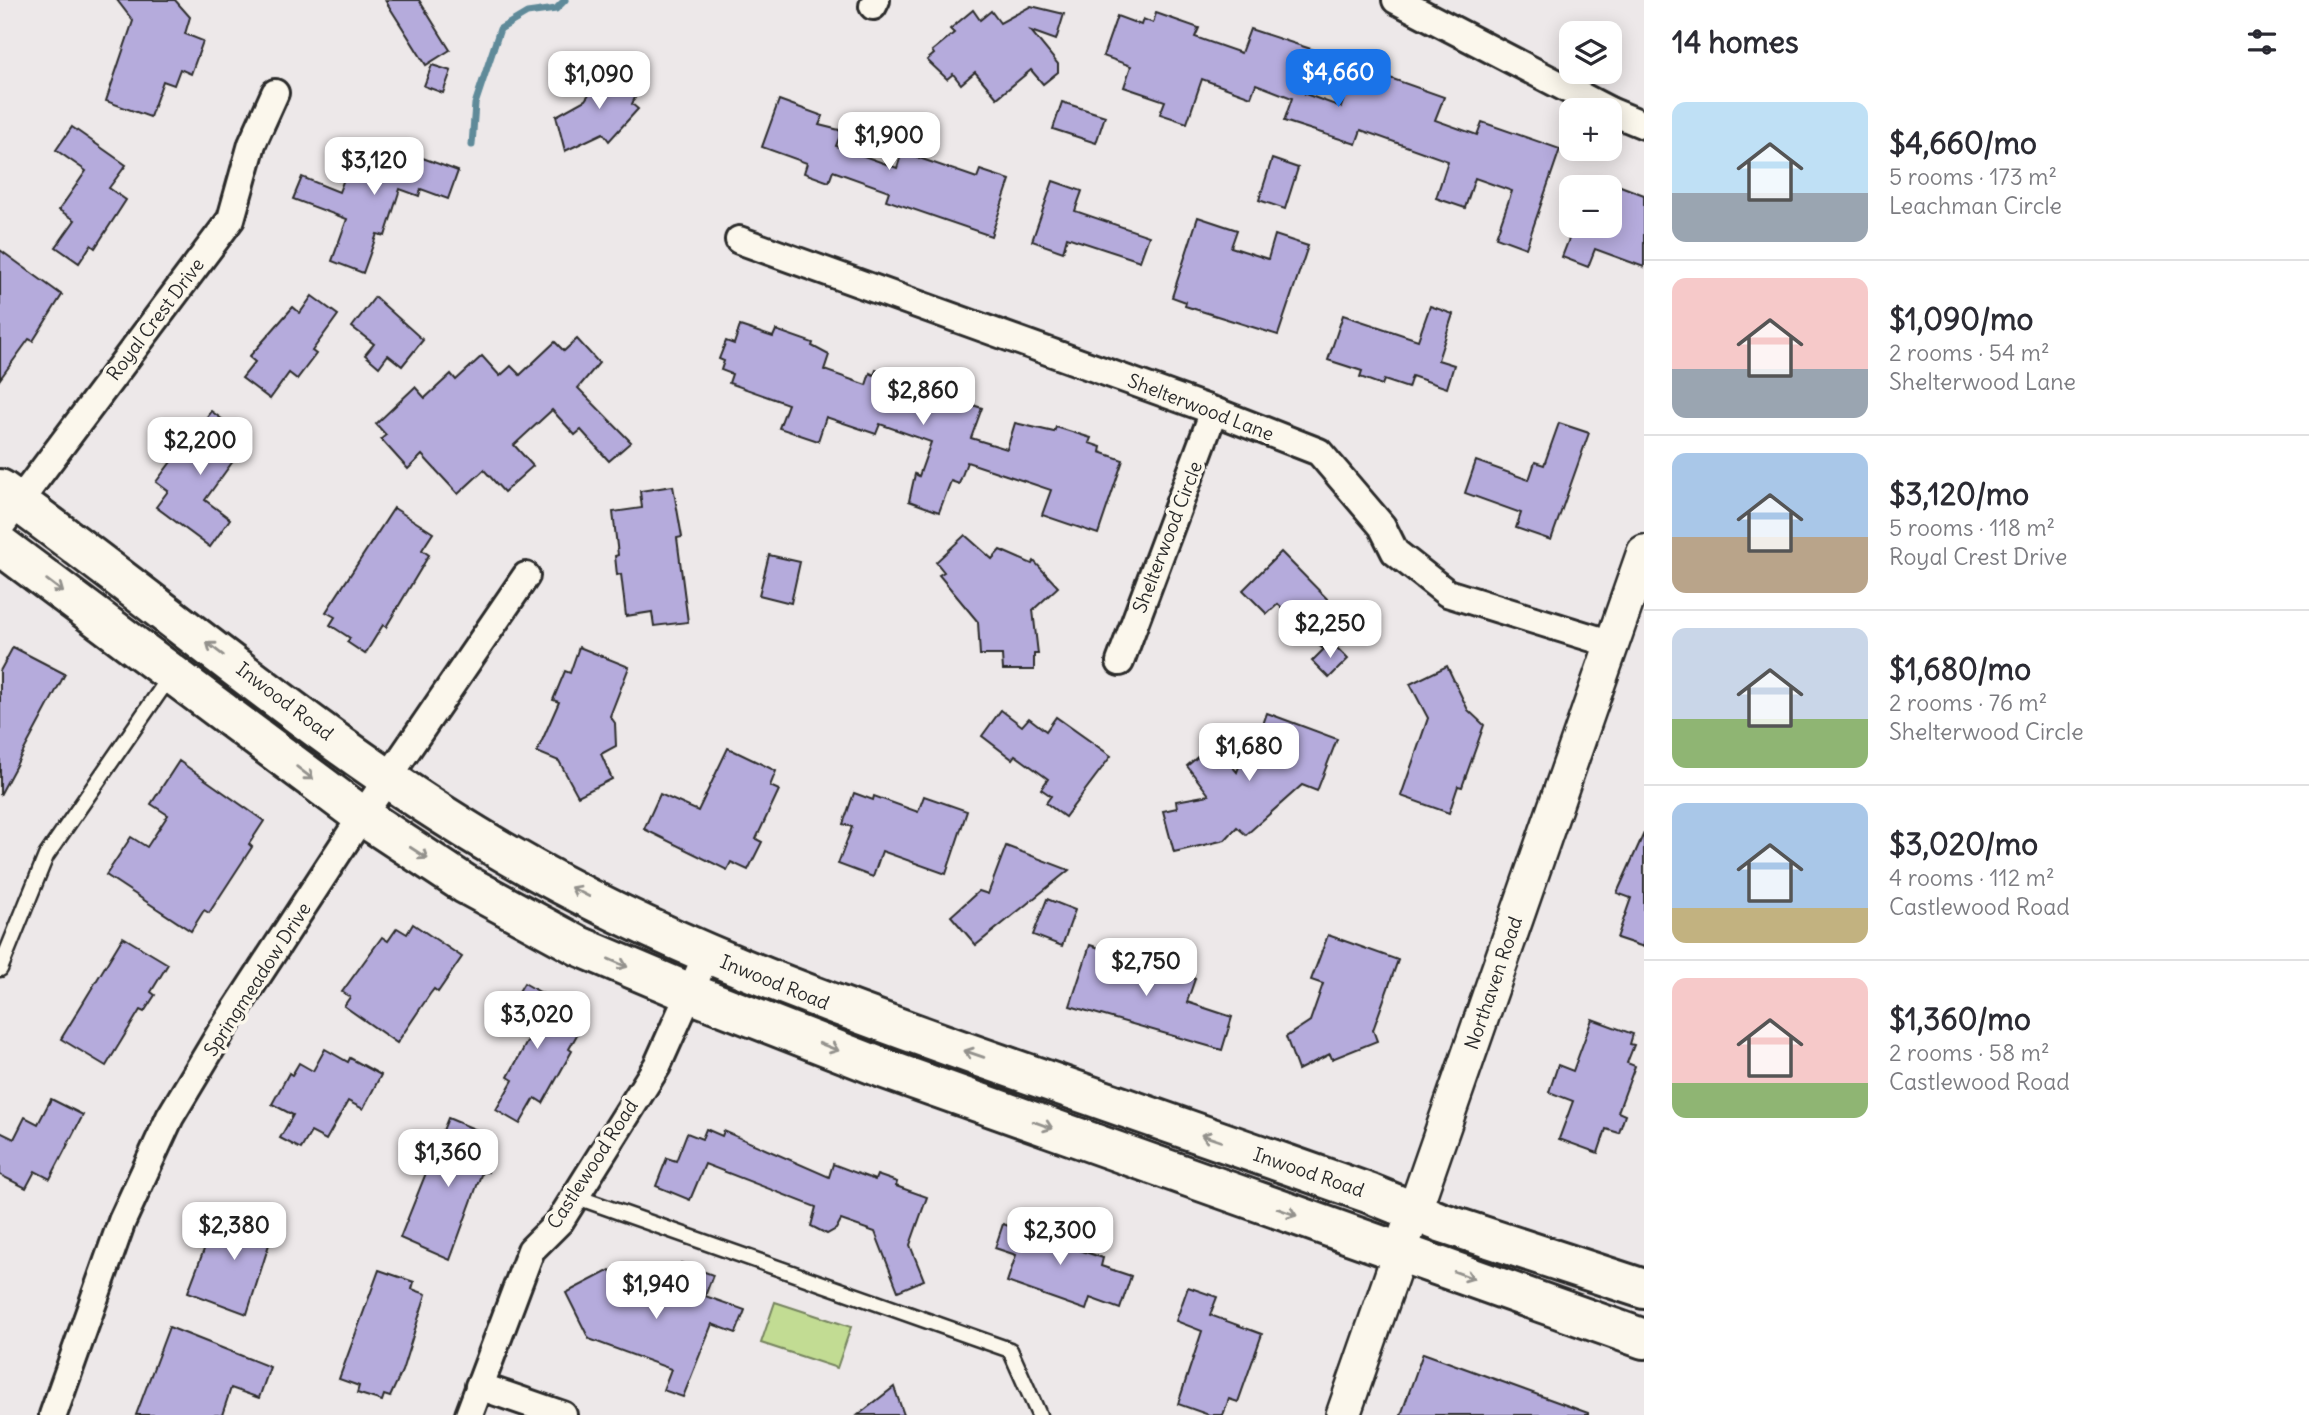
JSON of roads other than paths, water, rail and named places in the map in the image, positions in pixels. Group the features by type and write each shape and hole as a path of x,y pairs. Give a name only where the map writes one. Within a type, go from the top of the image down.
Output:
{"main road":[{"name":"Inwood Road","path":"6,506 387,778 508,855 707,954 831,1004 1371,1194 1413,1212 1644,1289"},
{"path":"0,545 362,816 465,884 568,940 690,993 885,1069 1644,1339"}],"street":[{"path":"1396,0 1584,98"},
{"name":"Royal Crest Drive","path":"6,506 231,219 253,144 275,93"},
{"path":"1622,116 1644,125"},
{"name":"Shelterwood Lane","path":"739,240 1214,411 1318,452 1382,526 1395,552 1447,593 1612,644"},
{"name":"Shelterwood Circle","path":"1120,662 1214,411"},
{"name":"Northaven Road","path":"1343,1415 1644,552"},
{"name":"Springmeadow Drive","path":"53,1415 122,1221 170,1117 221,1032 387,778 526,576"},
{"name":"Castlewood Road","path":"469,1415 531,1250 559,1221 657,1066 707,954"},
{"path":"479,1386 564,1415"}],"lane":[{"path":"0,969 46,856 172,674"},
{"path":"574,1196 1010,1350 1039,1415"}],"waterway":[{"path":"472,145 475,104 500,29 527,13 556,9 565,0"}]}
